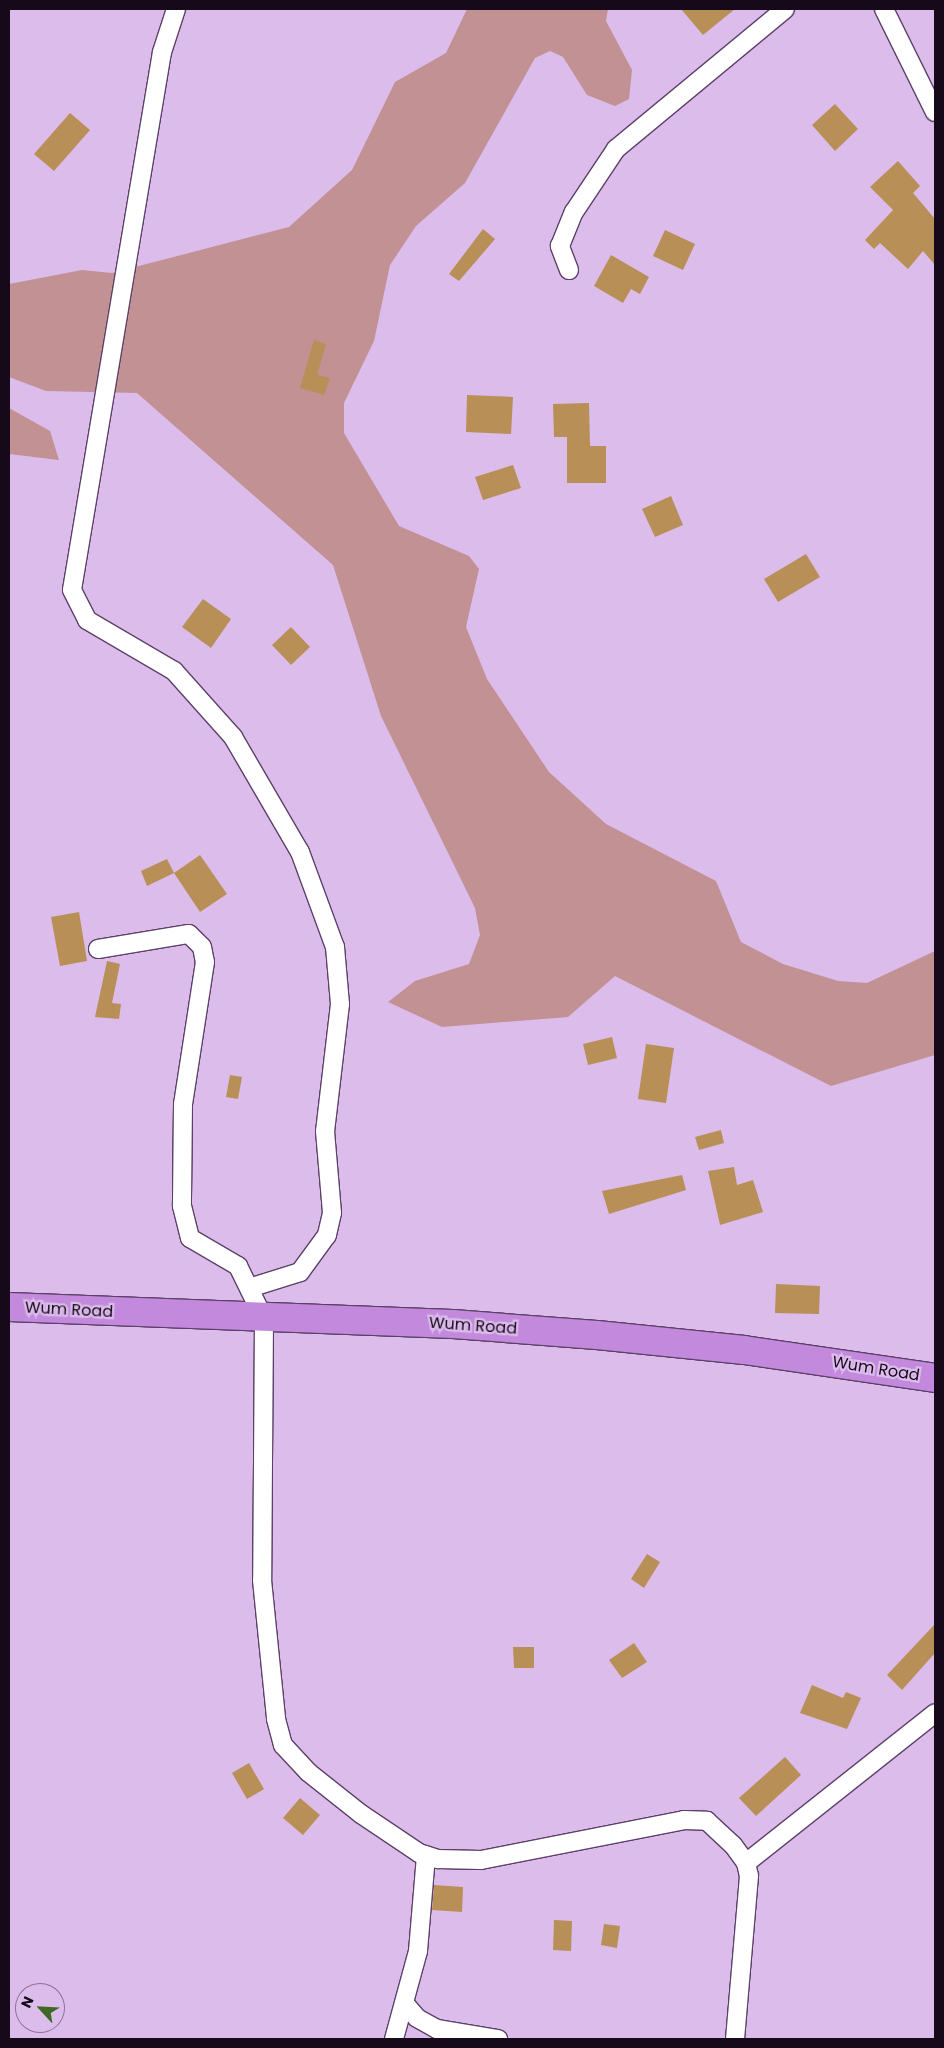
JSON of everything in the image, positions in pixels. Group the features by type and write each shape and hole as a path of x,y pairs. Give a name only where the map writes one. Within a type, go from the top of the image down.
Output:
{"highway":[{"name":"Wum Road","path":"9,1307 264,1319 453,1324 597,1335 744,1350 935,1378"}],"street":[{"path":"176,9 162,52 72,590 87,620 174,672 233,737 300,852 334,947 340,1004 325,1131 332,1213 327,1235 300,1272 249,1288"},
{"path":"569,270 560,246 574,212 616,149 785,9"},
{"path":"884,9 935,112"},
{"path":"98,949 189,934 202,947 205,962 183,1112 185,1227 200,1246 238,1266 264,1319 262,1580 276,1719 283,1745 308,1772 361,1814 426,1855 455,1862 481,1860 695,1819 718,1829 746,1863 750,1894 735,2039"},
{"path":"746,1863 859,1778 935,1713"},
{"path":"394,2039 418,1951 426,1855"},
{"path":"405,2004 417,2018 437,2029 498,2039"}],"shaded area":[{"path":"467,9 608,9 606,21 632,70 629,99 615,106 587,95 563,57 550,51 535,58 465,183 416,226 390,265 374,341 344,403 344,433 399,526 469,556 479,569 466,627 487,679 549,772 606,824 716,881 741,942 783,964 838,981 867,983 935,951 935,1055 831,1086 615,976 568,1017 442,1027 388,1002 415,981 469,964 480,935 475,908 381,716 333,565 137,393 46,391 9,377 9,284 82,270 112,273 289,227 352,170 395,82 446,53"},
{"path":"9,408 50,431 59,460 9,454"}],"building":[{"path":"681,9 735,9 703,35"},
{"path":"835,104 858,129 835,151 812,125"},
{"path":"70,113 90,130 54,171 34,154"},
{"path":"898,161 920,186 913,193 935,219 935,265 923,251 908,269 880,243 874,249 865,240 893,210 870,187"},
{"path":"483,229 495,239 459,281 449,274"},
{"path":"665,230 695,244 683,270 653,256"},
{"path":"611,255 649,277 640,294 631,289 623,303 594,286"},
{"path":"314,340 326,344 317,375 330,378 324,395 300,388"},
{"path":"467,395 513,397 511,434 466,432"},
{"path":"589,403 590,446 606,446 606,483 567,483 567,437 554,437 553,404"},
{"path":"513,465 521,488 483,500 475,477"},
{"path":"671,496 683,525 655,537 642,509"},
{"path":"806,554 820,577 778,602 764,579"},
{"path":"203,599 231,619 211,648 182,627"},
{"path":"291,627 310,647 291,665 272,645"},
{"path":"200,855 227,894 200,912 174,873"},
{"path":"167,859 174,873 147,886 141,871"},
{"path":"79,912 87,961 60,966 51,917"},
{"path":"107,961 120,964 112,1003 121,1004 119,1019 95,1017"},
{"path":"612,1037 617,1058 588,1065 583,1044"},
{"path":"646,1044 674,1048 666,1103 638,1099"},
{"path":"230,1075 242,1077 238,1099 226,1097"},
{"path":"721,1130 724,1143 699,1150 695,1137"},
{"path":"734,1167 737,1185 753,1180 763,1212 720,1225 708,1171"},
{"path":"682,1175 686,1190 609,1214 602,1191"},
{"path":"776,1284 820,1286 819,1314 775,1313"},
{"path":"647,1554 660,1562 644,1588 631,1579"},
{"path":"935,1624 935,1653 902,1690 887,1675"},
{"path":"634,1643 647,1662 622,1678 609,1660"},
{"path":"513,1647 534,1647 534,1668 514,1668"},
{"path":"812,1685 843,1698 846,1692 861,1698 847,1729 800,1713"},
{"path":"785,1757 801,1775 756,1816 739,1798"},
{"path":"249,1763 264,1789 247,1799 232,1773"},
{"path":"300,1798 320,1815 303,1835 283,1818"},
{"path":"434,1885 463,1887 462,1912 432,1910"},
{"path":"554,1920 572,1921 571,1951 553,1950"},
{"path":"604,1924 620,1926 617,1948 601,1945"}]}
